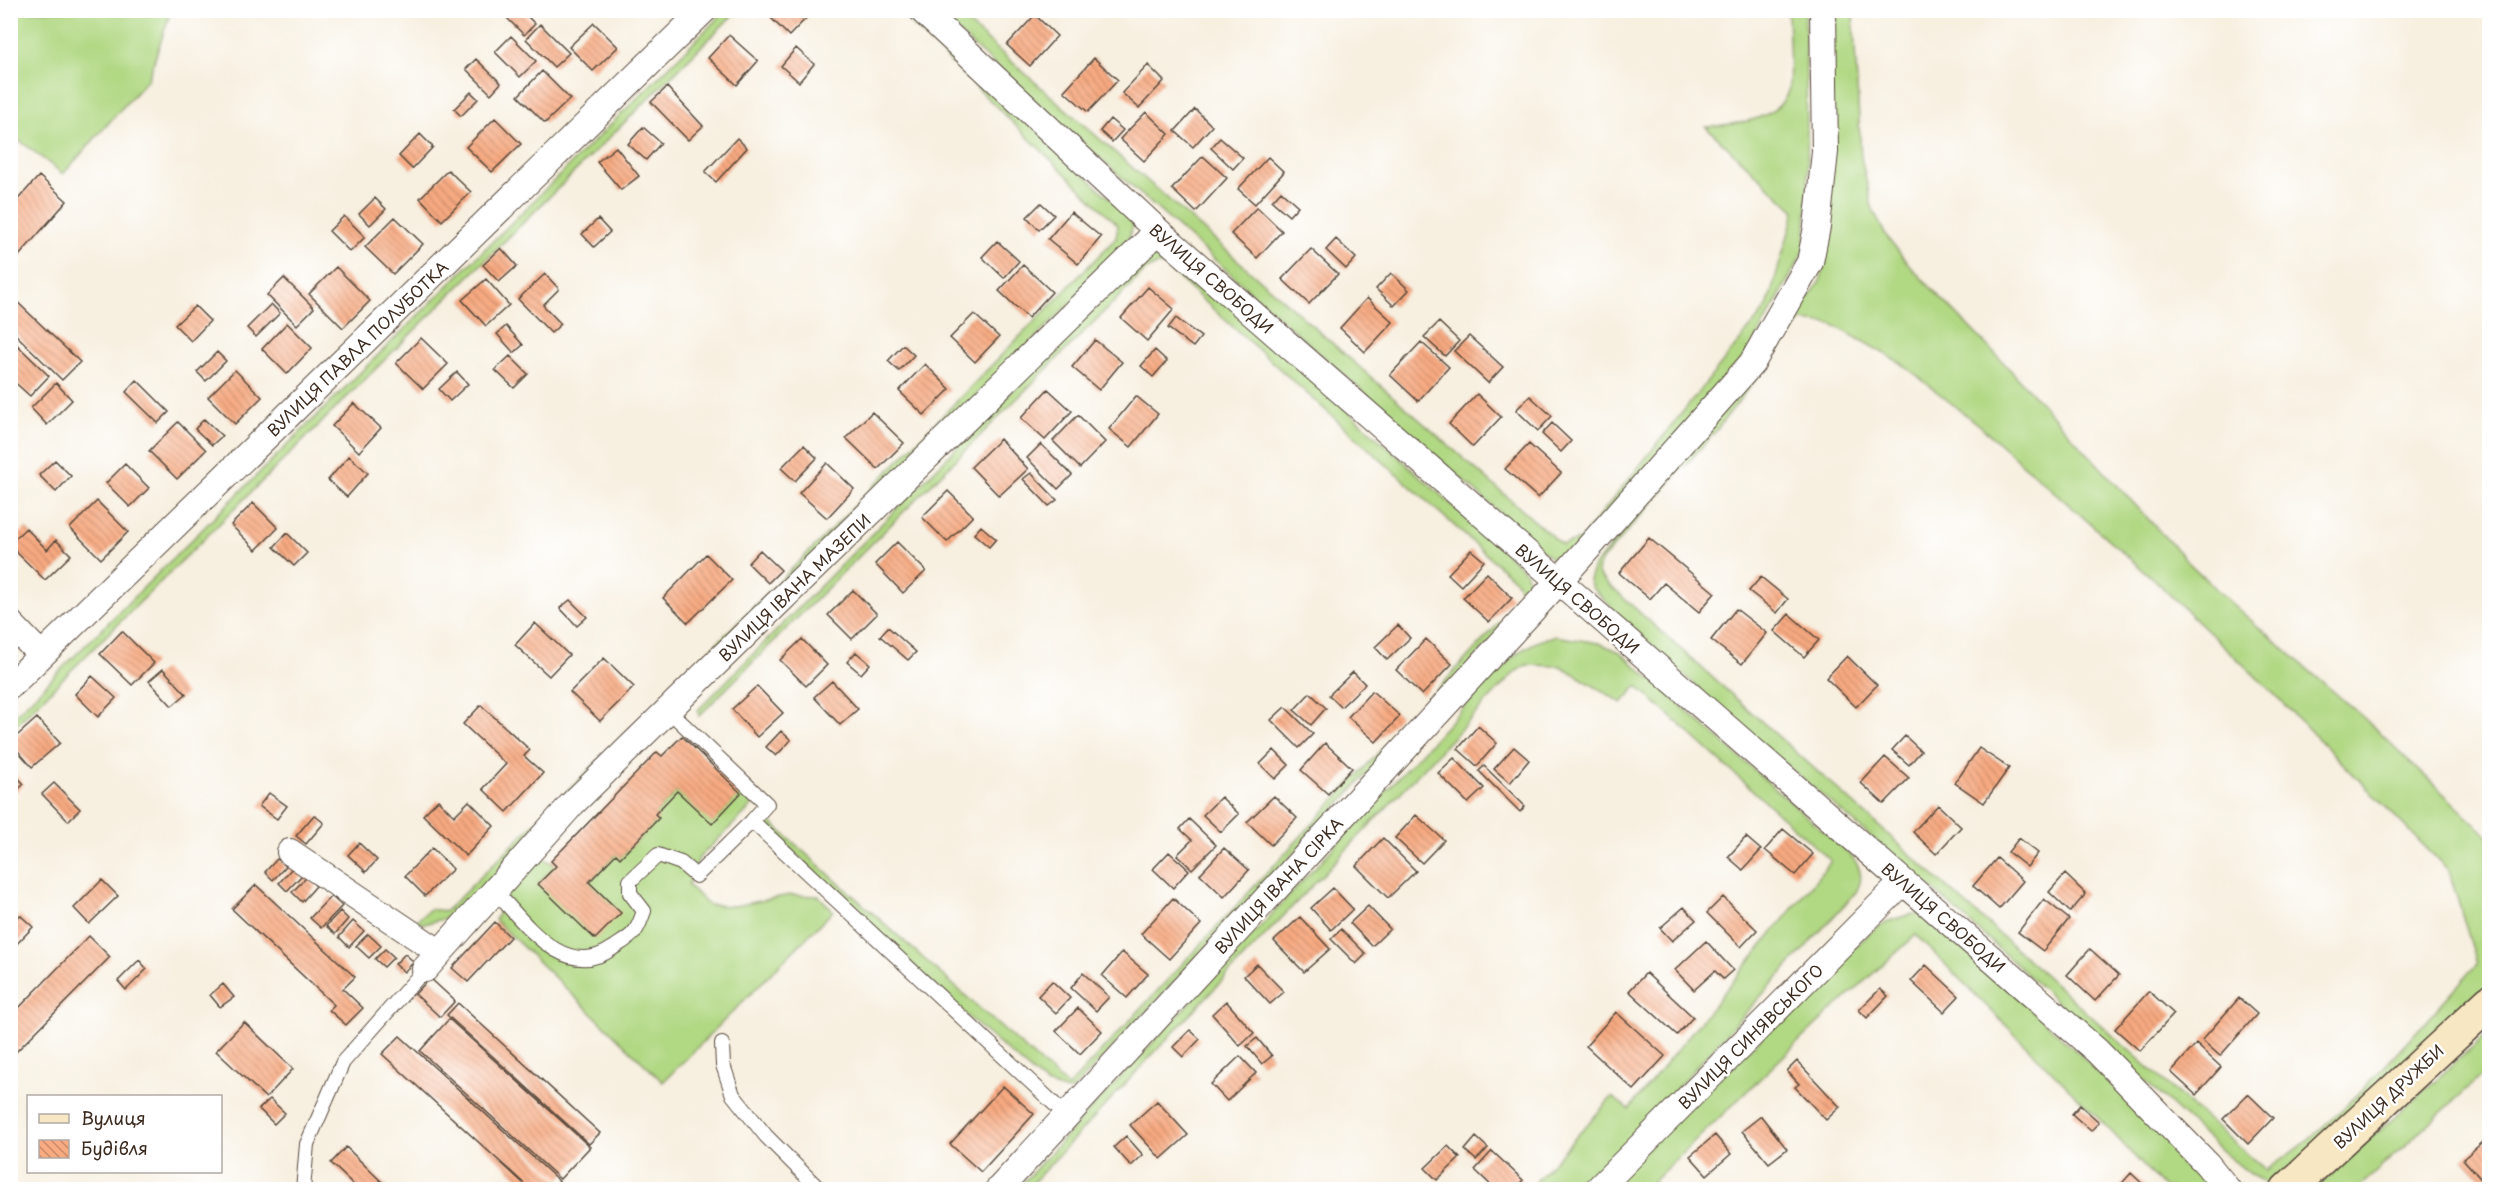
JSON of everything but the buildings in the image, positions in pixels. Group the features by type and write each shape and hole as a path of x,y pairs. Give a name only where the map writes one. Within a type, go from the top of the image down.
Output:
{"street":[{"name":"ВУЛИЦЯ ПАВЛА ПОЛУБОТКА","path":"10,686 704,10"},
{"name":"ВУЛИЦЯ СВОБОДИ","path":"922,10 1158,231 2097,1051 2207,1164 2228,1190"},
{"name":"ВУЛИЦЯ ІВАНА СІРКА","path":"998,1190 1559,581 1752,363 1810,262 1817,227 1825,152 1823,10"},
{"name":"ВУЛИЦЯ ІВАНА МАЗЕПИ","path":"432,960 572,804 1158,231"},
{"path":"10,623 41,655"},
{"path":"290,852 432,960"},
{"name":"ВУЛИЦЯ СИНЯВСЬКОГО","path":"1597,1190 1903,882"},
{"name":"ВУЛИЦЯ ДРУЖБИ","path":"2286,1190 2490,1002"}],"lane":[{"path":"495,891 555,952 579,960 599,958 637,931 644,912 630,893 630,881 645,864 658,855 681,863 696,876 752,821 766,804 668,710"},
{"path":"752,821 1066,1115"},
{"path":"303,1190 307,1144 343,1062 432,960"},
{"path":"722,1044 723,1065 733,1095 766,1136 820,1190"}],"green space":[{"path":"726,10 737,11 11,730 11,719"},
{"path":"10,11 171,11 148,79 63,174 11,134"},
{"path":"898,11 908,11 1130,217 1133,226 1124,250 454,916 424,924 416,921 430,909 446,911 824,537 1116,238 1118,225"},
{"path":"934,11 954,11 1562,545 1580,540 1767,307 1795,211 1706,127 1753,120 1775,109 1783,101 1788,91 1790,76 1788,11 1805,11 1808,181 1805,249 1749,352 1574,554 1551,558"},
{"path":"1828,11 1853,11 1861,157 1872,207 1885,234 1910,266 2004,363 2189,563 2231,603 2364,718 2489,837 2489,997 2277,1179 2266,1183 2253,1176 2224,1153 1935,891 1723,711 1592,588 1589,580 1594,566 1771,354 1820,281 1825,264 1831,204","holes":["1801,321 1832,324 1901,363 1982,428 2153,579 2270,690 2449,871 2477,964 2351,1101 2295,1150 2266,1170 1599,576 1597,570 1602,560 1714,433"]},
{"path":"1157,253 1171,258 1195,273 1525,571 1531,587 1528,601 1073,1090 1067,1091 1046,1084 969,1018 768,827 768,820 1068,1087 1514,607 1520,594 1518,583 1164,265 1156,265 1145,271 699,716 698,710 1145,257"},
{"path":"1554,636 1599,643 1620,652 1848,853 1856,862 1861,876 1856,892 1632,1137 1577,1189 1529,1189 1612,1097 1629,1109 1831,861 1637,686 1622,703 1561,666 1526,665 1515,672 1027,1189 1016,1190 1499,669 1524,649"},
{"path":"677,791 712,823 741,793 754,804 699,858 688,885 708,905 735,906 790,895 819,896 833,911 663,1082 495,920 512,884 540,856 556,866 538,884 620,913 589,882 616,854 620,858 658,819 655,814"},
{"path":"1911,914 1930,918 2003,984 2111,1084 2213,1189 2165,1189 2107,1127 1916,935 1817,1024 1645,1189 1603,1190 1871,932 1886,922"},
{"path":"2489,1032 2489,1069 2357,1189 2315,1189"}]}
